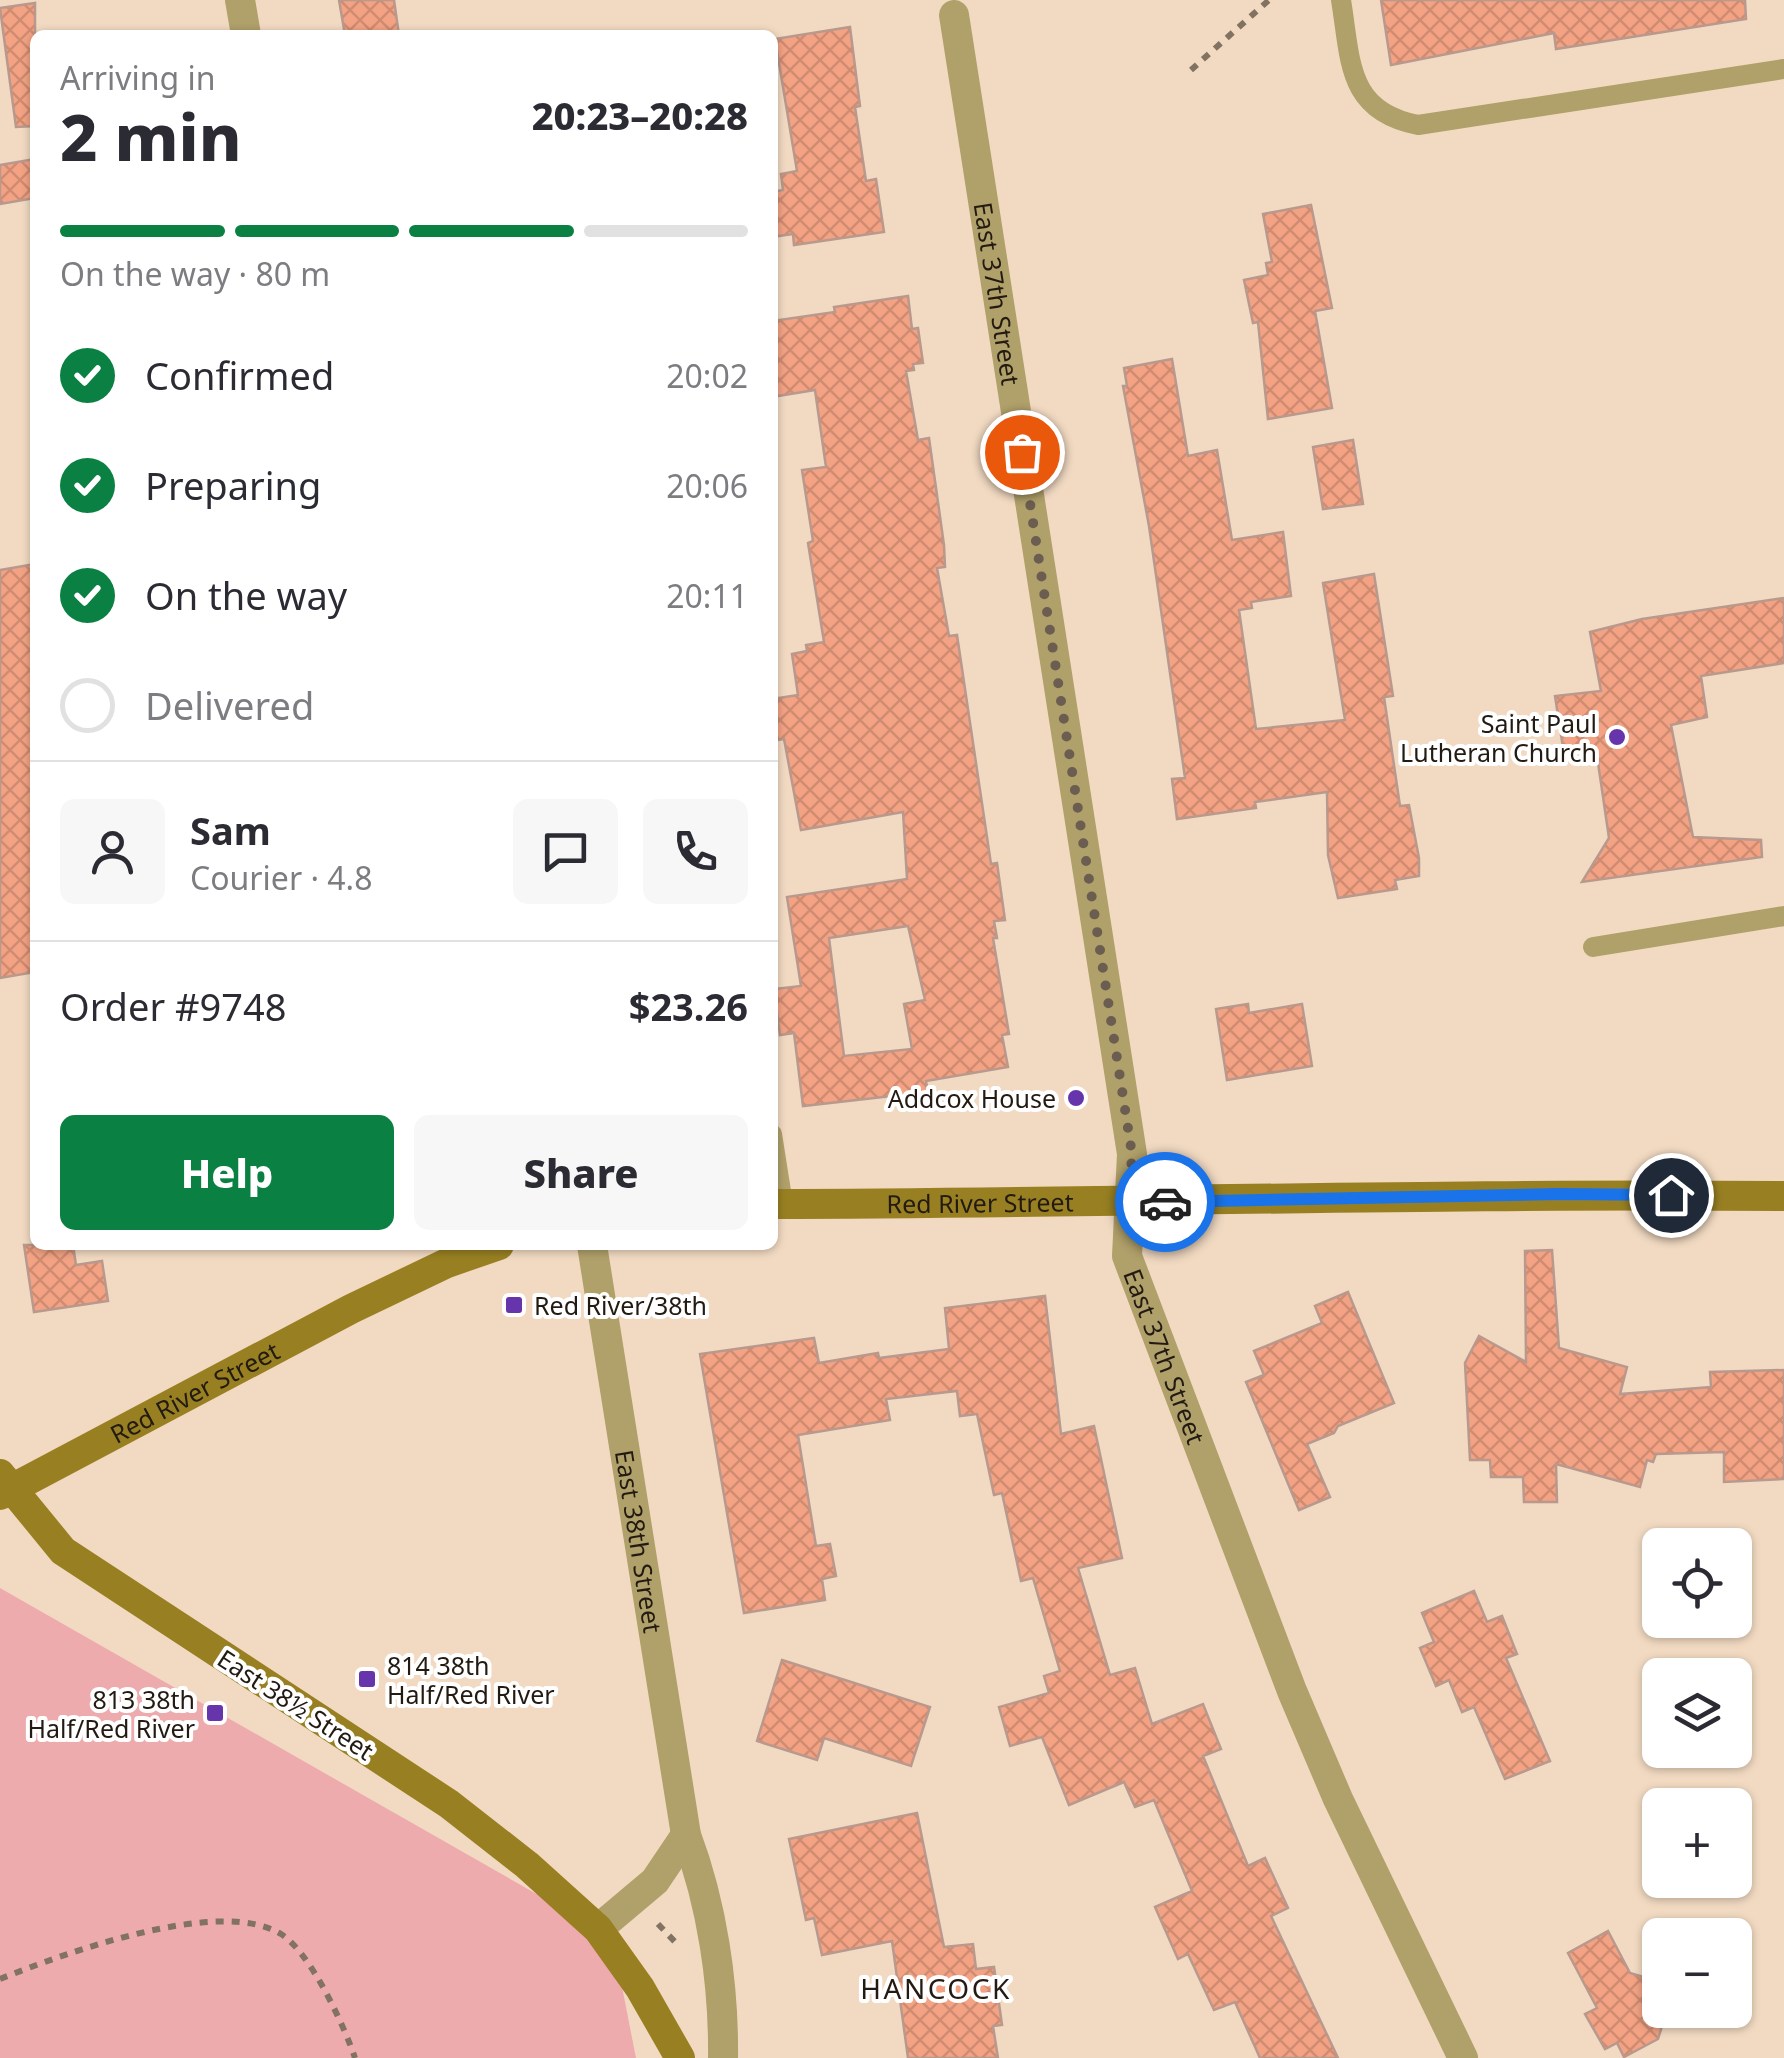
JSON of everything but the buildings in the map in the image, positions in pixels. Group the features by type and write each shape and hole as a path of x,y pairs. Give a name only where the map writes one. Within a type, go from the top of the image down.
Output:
{"main road":[{"name":"Red River Street","path":"778,1204 1129,1203 1558,1194 1784,1196"},
{"name":"Red River Street","path":"4,1486 351,1310 445,1254"},
{"name":"East 38½ Street","path":"4,1486 63,1551 448,1804 527,1865 598,1929"},
{"path":"598,1929 640,1988 680,2058"}],"street":[{"path":"240,0 245,30"},
{"name":"East 37th Street","path":"954,15 1132,1154 1127,1256 1292,1690 1338,1800 1464,2058"},
{"name":"East 38th Street","path":"593,1250 686,1835 698,1869 724,2006 723,2058"},
{"path":"598,1929 655,1881 686,1835"}],"lane":[{"path":"1342,0 1353,76 1369,102 1393,120 1418,125 1784,69"},
{"path":"1593,947 1784,916"}],"path":[{"path":"1191,70 1268,0"},
{"path":"0,1980 84,1948 144,1933 219,1924 267,1928 284,1936 300,1953 343,2026 354,2058"}],"shaded area":[{"path":"0,1588 598,1929 616,1956 636,2058 0,2058"}],"way so far":[{"path":"1022,452 1132,1154 1129,1203 1165,1202"}],"place":[{"name":"Saint Paul Lutheran Church","path":"1617,737"},
{"name":"Addcox House","path":"1076,1098"},
{"name":"Red River/38th","path":"514,1305"},
{"name":"814 38th Half/Red River","path":"367,1679"},
{"name":"813 38th Half/Red River","path":"215,1713"}],"district":[{"name":"HANCOCK","path":"936,1988"}],"route":[{"path":"1165,1202 1671,1195"}]}
